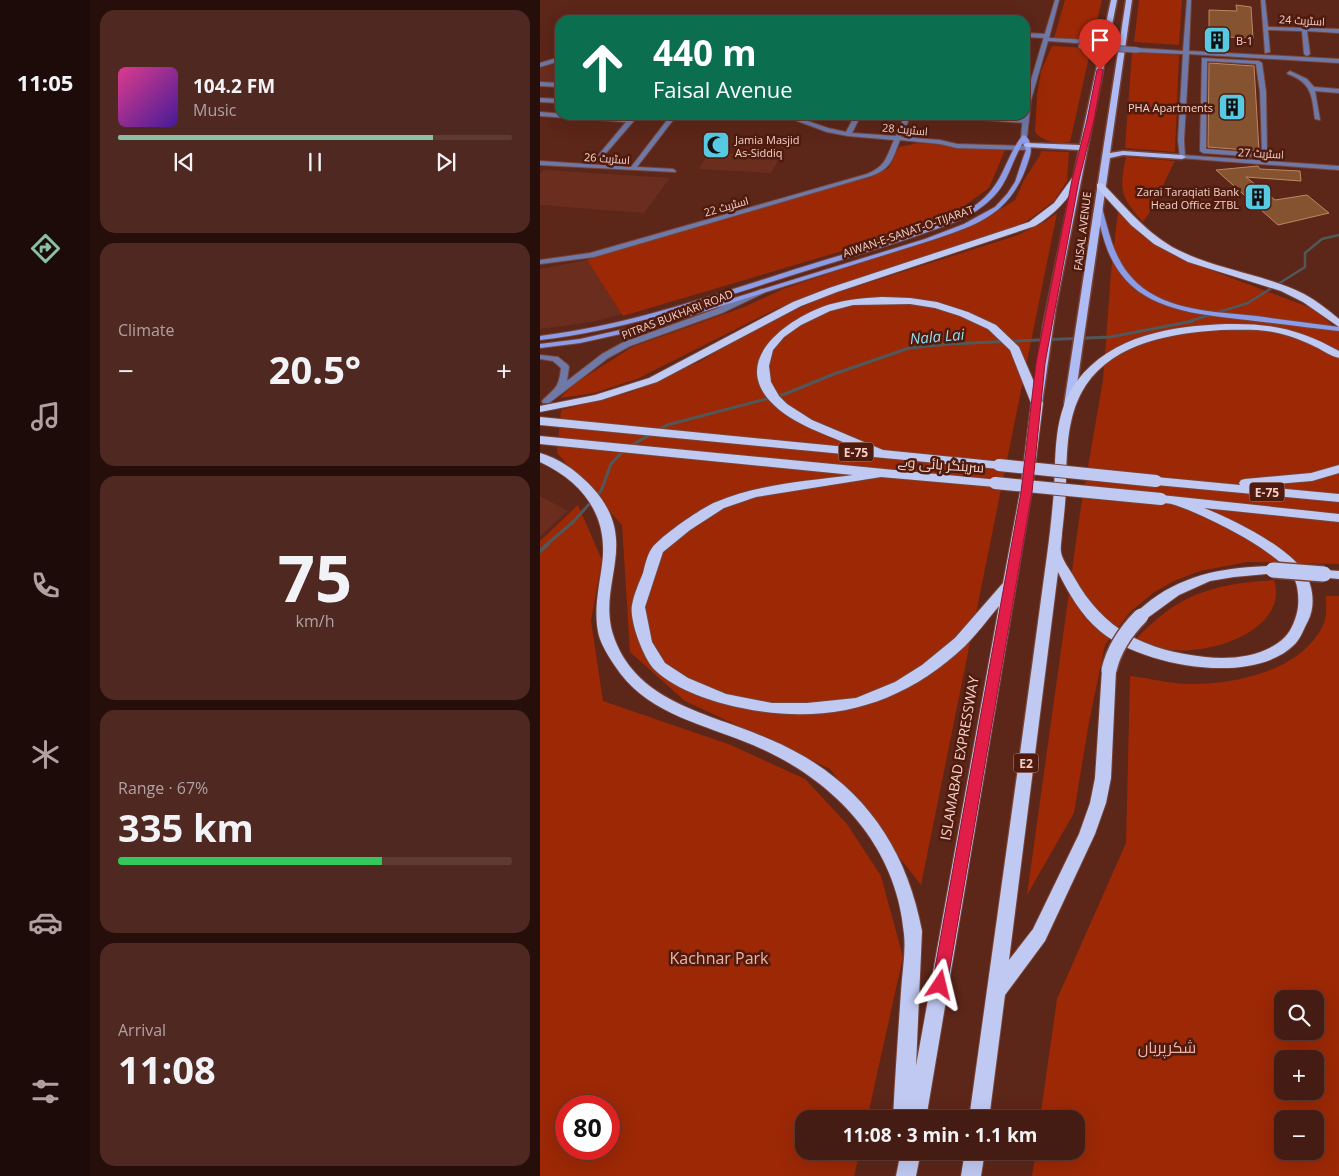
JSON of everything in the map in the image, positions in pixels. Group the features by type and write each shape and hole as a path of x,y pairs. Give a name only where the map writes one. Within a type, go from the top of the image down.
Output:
{"highway":[{"path":"543,405 567,405 597,398 653,380 760,322 815,297 1032,224 1064,201 1075,180"},
{"path":"1100,186 1129,219 1157,242 1180,254 1227,272 1281,288 1301,297 1316,305 1339,324"},
{"path":"884,455 815,426 783,406 774,398 765,382 763,366 764,358 776,338 797,323 826,309 854,302 910,301 937,305 992,326 1015,349 1038,403"},
{"path":"1069,406 1081,382 1096,366 1128,345 1160,334 1194,328 1272,324 1339,355"},
{"name":"ISLAMABAD EXPRESSWAY","path":"918,1110 1026,492 1038,403"},
{"name":"E2","path":"980,1110 1054,552 1061,458 1069,406"},
{"name":"سرینگر ہائی وے","path":"540,421 1339,498"},
{"name":"سرینگر ہائی وے","path":"540,440 876,475 994,483 1339,518"},
{"path":"540,457 569,472 581,482 600,505 605,516 612,542 605,613 606,631 614,654 632,680 662,704 761,743 822,775 855,805 889,857 901,880 913,934 903,1110"},
{"path":"1194,485 1312,477 1339,469"},
{"path":"876,475 797,485 754,493 719,505 685,526 657,550 638,607 644,642 660,667 683,682 723,699 772,709 807,709 858,703 900,686 927,669 960,642 1009,585"},
{"path":"1054,552 1084,607 1107,629 1140,648 1190,661 1230,663 1256,659 1285,646 1300,625 1306,604 1304,589 1297,572 1268,546 1238,528 1179,502"},
{"path":"995,993 1039,935 1087,834 1098,803 1103,778 1109,670 1112,653 1129,627 1165,596 1196,580 1231,572 1273,570 1339,574"},
{"path":"900,1176 901,1160"},
{"path":"906,1176 909,1160"},
{"path":"972,1176 974,1160"}],"main road":[{"name":"FAISAL AVENUE","path":"1038,403 1041,363 1075,180 1084,148 1114,0"},
{"name":"FAISAL AVENUE","path":"1069,406 1129,0"},
{"path":"1024,137 1028,147 1084,148"},
{"name":"AIWAN-E-SANAT-O-TIJARAT","path":"540,338 594,330 638,319 724,294 957,219 987,200 1004,180 1015,148 1024,137"},
{"path":"1108,145 1126,151 1182,157"},
{"name":"AIWAN-E-SANAT-O-TIJARAT","path":"540,346 591,339 644,328 934,236 983,217 996,209 1013,192 1023,168 1028,147"},
{"path":"1107,156 1123,153 1182,157"},
{"path":"1010,167 1023,168"},
{"path":"1099,208 1107,244 1127,279 1139,290 1162,301 1201,312 1339,336"},
{"path":"638,319 644,328"},
{"path":"1272,324 1339,329"}],"street":[{"path":"1030,90 1057,0"},
{"path":"1182,157 1181,140 1189,0"},
{"path":"1262,0 1267,52"},
{"name":"اسٹریٹ 24","path":"1264,28 1339,31"},
{"path":"1304,30 1307,54"},
{"path":"1030,36 1080,46 1339,56"},
{"path":"1045,39 1137,47"},
{"path":"1186,50 1230,58 1259,63 1263,92 1266,150 1262,154 1233,153 1203,151 1204,59 1230,58 1339,60"},
{"path":"540,65 555,60"},
{"path":"1290,73 1306,79 1313,89 1318,119"},
{"path":"540,84 555,85"},
{"path":"540,98 555,87"},
{"path":"1313,89 1339,91"},
{"path":"540,98 555,100"},
{"path":"540,114 555,115"},
{"path":"620,120 632,121"},
{"path":"632,169 670,120"},
{"name":"اسٹریٹ 28","path":"798,120 827,130 848,134 940,142 957,146 1028,147"},
{"path":"848,134 855,120"},
{"name":"اسٹریٹ 22","path":"540,262 591,255 882,170 906,120"},
{"path":"1011,120 1026,121 1024,137"},
{"path":"598,159 632,121"},
{"path":"1233,153 1234,162"},
{"name":"اسٹریٹ 27","path":"1182,157 1339,168"},
{"name":"اسٹریٹ 26","path":"540,163 673,171"},
{"path":"540,173 548,164"},
{"name":"PITRAS BUKHARI ROAD","path":"543,405 558,390 605,356 627,344 719,311 770,289"},
{"path":"540,357 555,359 564,367 564,378 558,390"}],"shaded area":[{"path":"555,64 555,86 540,84 540,68"},
{"path":"710,152 780,157 771,173 698,169"},
{"path":"544,170 670,178 644,213 540,205 540,174"},
{"path":"587,260 622,314 592,322 540,329 540,269"},
{"path":"540,496 568,511 540,536"}],"green space":[{"path":"1065,0 1102,0 1092,41 1081,46 1054,38"},
{"path":"1139,0 1182,0 1179,45 1134,42"},
{"path":"1052,46 1091,48 1070,142 1066,143 1056,143 1047,140 1035,132 1037,95 1041,71"},
{"path":"1132,52 1179,55 1175,152 1125,148"},
{"path":"918,143 1005,150 989,188 953,214 896,235 623,316 587,260 835,185 870,178 889,168 899,147"},
{"path":"1041,151 1069,152 1067,181 1054,201 1027,221 988,237 893,267 776,309 637,379 594,393 560,398 574,384 632,347 744,307 783,289 953,232 988,217 1015,200"},
{"path":"1126,157 1175,161 1143,222 1130,206 1123,192 1122,177"},
{"path":"1118,211 1141,235 1176,257 1314,309 1339,331 1339,564 1247,562 1200,571 1174,581 1153,593 1130,612 1105,645 1089,722 1074,813 1027,895 1080,513 1103,380 1111,272"},
{"path":"1057,213 921,885 830,769 685,701 630,652 622,525 557,453 561,410 631,392 699,362 761,326 824,297 1018,235 1046,221"},
{"name":"Kachnar Park","path":"578,505 602,560 591,621 603,701 731,745 805,779 847,824 881,876 903,957 869,1110 795,1110 795,1160 858,1160 854,1176 540,1176 540,541"},
{"path":"1274,580 1276,596 1272,609 1263,621 1237,639 1206,648 1171,650 1156,647 1136,639 1167,611 1182,601 1198,594 1233,584"},
{"name":"شکرپریاں","path":"1326,596 1339,596 1339,1176 1032,1176 1035,1160 1085,1160 1085,1110 1041,1110 1057,999 1126,843 1130,676 1191,684 1228,681 1267,671 1285,663 1301,652 1314,639 1324,623"}],"building":[{"path":"1236,5 1251,7 1253,38 1224,37 1224,43 1209,41 1209,10 1237,11"},
{"name":"PHA Apartments","path":"1209,63 1254,66 1259,151 1208,147"},
{"name":"Zarai Taraqiati Bank Head Office ZTBL","path":"1258,166 1260,169 1300,171 1301,181 1246,177 1275,200 1307,195 1329,213 1278,225 1216,170"}],"waterway":[{"name":"Nala Lai","path":"1187,322 1248,303 1305,267 1305,253 1322,239 1339,235"},
{"name":"Nala Lai","path":"546,545 573,522 601,491 611,464 625,449 667,425 785,394 834,374 909,348 948,344 1110,337 1193,321"},
{"name":"Nala Lai","path":"540,551 548,544"}],"place":[{"name":"B-1","path":"1217,40"},
{"name":"PHA Apartments","path":"1232,107"},
{"name":"Jamia Masjid As-Siddiq","path":"716,145"},
{"name":"Zarai Taraqiati Bank Head Office ZTBL","path":"1258,197"}],"route":[{"path":"940,985 1026,492 1038,403 1041,363 1075,180 1084,148 1100,70"}]}
